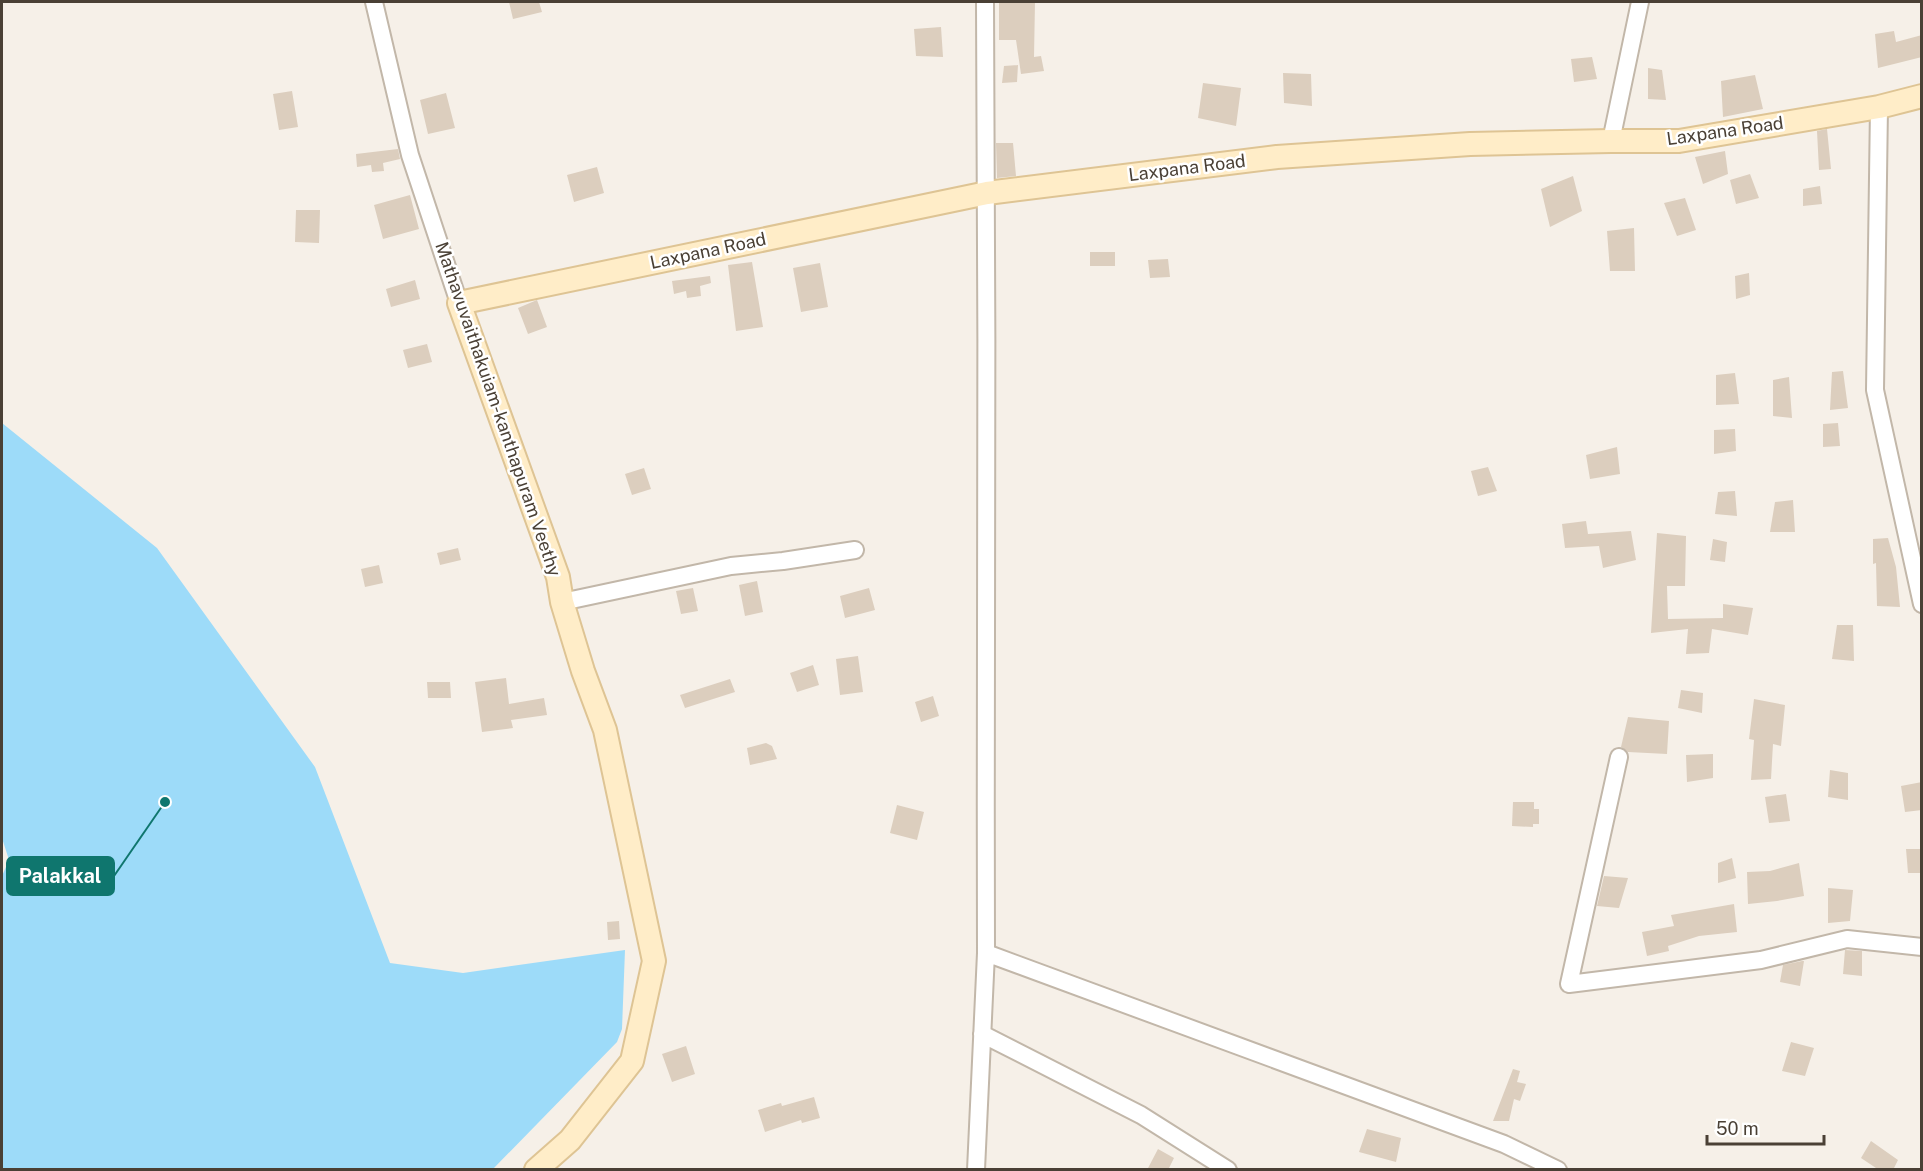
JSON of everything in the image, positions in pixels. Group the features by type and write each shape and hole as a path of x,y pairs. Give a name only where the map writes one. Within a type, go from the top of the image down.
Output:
{"street":[{"name":"Mathavuvaithakuiam-kanthapuram Veethy","path":"374,2 410,155 459,303 558,577 562,602 583,671 605,730 654,961 634,1050 570,1140 536,1170"},
{"path":"976,1170 986,953 985,2"},
{"path":"1611,141 1640,2"},
{"name":"Laxpana Road","path":"459,303 987,193 1277,157 1470,144 1679,141 1879,107 1922,96"},
{"path":"1879,107 1875,390 1922,604"},
{"path":"562,602 731,566 855,550"},
{"path":"1619,757 1569,984 1761,960 1847,939 1922,947"},
{"path":"986,953 1504,1144 1558,1170"},
{"path":"982,1034 1141,1115 1228,1170"}],"water":[{"path":"2,423 157,548 315,767 390,963 463,973 625,950 622,1029 617,1042 493,1169 2,1169 2,876 9,860 2,838"}],"building":[{"path":"509,2 539,2 542,12 513,19"},
{"path":"999,2 1035,2 1034,57 1041,56 1044,71 1021,74 1016,40 999,40"},
{"path":"941,27 943,57 916,56 914,29"},
{"path":"1894,31 1896,42 1922,35 1922,57 1878,68 1875,34"},
{"path":"1592,57 1597,79 1574,82 1571,59"},
{"path":"1018,65 1017,82 1002,83 1004,66"},
{"path":"1648,68 1662,70 1666,100 1648,99"},
{"path":"1283,73 1311,74 1312,106 1284,103"},
{"path":"1755,75 1763,109 1723,117 1721,81"},
{"path":"1203,83 1241,88 1236,126 1198,118"},
{"path":"292,91 298,127 279,130 273,94"},
{"path":"446,93 455,128 428,134 420,100"},
{"path":"1827,129 1831,169 1819,170 1817,131"},
{"path":"996,143 1013,143 1016,176 997,178"},
{"path":"398,149 400,159 383,163 384,171 372,172 371,165 357,167 356,154"},
{"path":"1725,151 1728,174 1703,184 1695,157"},
{"path":"597,167 604,193 574,202 567,175"},
{"path":"1750,174 1759,198 1736,204 1730,180"},
{"path":"1573,176 1582,211 1550,227 1541,189"},
{"path":"1820,186 1822,204 1803,206 1803,189"},
{"path":"410,195 419,229 383,239 374,205"},
{"path":"1685,198 1696,230 1677,236 1664,203"},
{"path":"296,210 320,210 319,243 295,242"},
{"path":"1634,228 1635,271 1610,271 1607,231"},
{"path":"1090,252 1115,252 1115,266 1090,266"},
{"path":"1168,259 1170,277 1150,278 1148,260"},
{"path":"752,262 763,327 736,331 728,265"},
{"path":"820,263 828,307 801,312 793,268"},
{"path":"1749,273 1750,295 1736,299 1735,276"},
{"path":"710,276 711,283 700,286 701,296 687,298 686,291 674,294 672,281"},
{"path":"415,280 420,299 391,307 386,289"},
{"path":"537,300 547,327 528,334 518,308"},
{"path":"427,344 432,362 408,368 403,350"},
{"path":"1843,371 1848,408 1830,410 1832,372"},
{"path":"1735,373 1739,404 1716,405 1716,375"},
{"path":"1789,377 1792,418 1773,416 1773,380"},
{"path":"1838,423 1840,446 1823,447 1823,424"},
{"path":"1735,429 1736,451 1714,454 1714,430"},
{"path":"1617,447 1620,474 1590,479 1586,455"},
{"path":"1488,467 1497,491 1478,496 1471,471"},
{"path":"644,468 651,489 632,495 625,474"},
{"path":"1735,491 1737,516 1715,514 1718,492"},
{"path":"1793,500 1795,532 1770,532 1775,502"},
{"path":"1586,521 1588,534 1631,531 1636,560 1603,568 1599,546 1565,548 1562,524"},
{"path":"1657,533 1686,536 1685,586 1667,586 1668,619 1723,618 1723,604 1753,608 1748,635 1712,629 1709,653 1686,654 1688,629 1651,633"},
{"path":"1888,538 1896,567 1900,607 1877,606 1873,539"},
{"path":"1713,539 1727,542 1725,562 1710,560"},
{"path":"458,548 461,560 440,565 437,553"},
{"path":"379,565 383,583 365,587 361,569"},
{"path":"757,581 763,612 745,616 739,585"},
{"path":"693,588 698,611 681,614 676,591"},
{"path":"869,588 875,610 845,618 840,596"},
{"path":"1837,625 1853,625 1854,661 1832,659"},
{"path":"858,656 863,692 840,695 836,659"},
{"path":"813,665 819,685 797,692 790,673"},
{"path":"506,678 509,704 544,698 547,715 511,720 513,728 482,732 475,682"},
{"path":"730,679 735,692 685,708 680,695"},
{"path":"427,682 450,682 451,698 428,698"},
{"path":"1681,690 1703,693 1702,713 1678,708"},
{"path":"933,696 939,716 921,722 915,702"},
{"path":"1754,699 1785,705 1781,746 1773,744 1771,779 1751,780 1754,740 1749,739"},
{"path":"1628,717 1669,721 1667,754 1628,752 1621,747"},
{"path":"766,743 772,746 777,759 750,765 747,748"},
{"path":"1713,754 1713,778 1687,782 1686,755"},
{"path":"1830,770 1848,773 1848,800 1828,797"},
{"path":"1922,782 1922,810 1905,812 1901,786"},
{"path":"1786,794 1790,821 1769,823 1765,797"},
{"path":"1513,802 1534,802 1534,809 1539,809 1539,824 1533,824 1533,827 1512,826"},
{"path":"897,805 924,812 917,840 890,833"},
{"path":"1906,849 1922,849 1922,873 1908,873"},
{"path":"1732,858 1736,878 1718,883 1718,863"},
{"path":"1799,863 1804,896 1748,904 1747,872 1770,871"},
{"path":"1604,876 1628,878 1619,908 1597,906"},
{"path":"1828,888 1853,890 1850,921 1828,923"},
{"path":"1734,904 1737,932 1699,936 1668,946 1669,951 1647,956 1642,932 1674,926 1671,915"},
{"path":"619,921 620,939 608,940 607,922"},
{"path":"1845,950 1862,951 1862,976 1843,974"},
{"path":"1804,961 1800,986 1780,982 1783,965"},
{"path":"1791,1042 1814,1048 1805,1076 1782,1071"},
{"path":"686,1046 695,1074 672,1082 662,1054"},
{"path":"1513,1069 1520,1071 1517,1082 1526,1084 1520,1101 1514,1099 1509,1121 1493,1121"},
{"path":"814,1097 820,1118 802,1123 801,1120 765,1132 758,1110"},
{"path":"1367,1129 1401,1138 1396,1162 1359,1152"},
{"path":"1871,1141 1898,1160 1893,1170 1879,1170 1861,1158"},
{"path":"1158,1149 1174,1158 1168,1170 1147,1170"}],"place":[{"name":"Palakkal","path":"165,802"}]}
